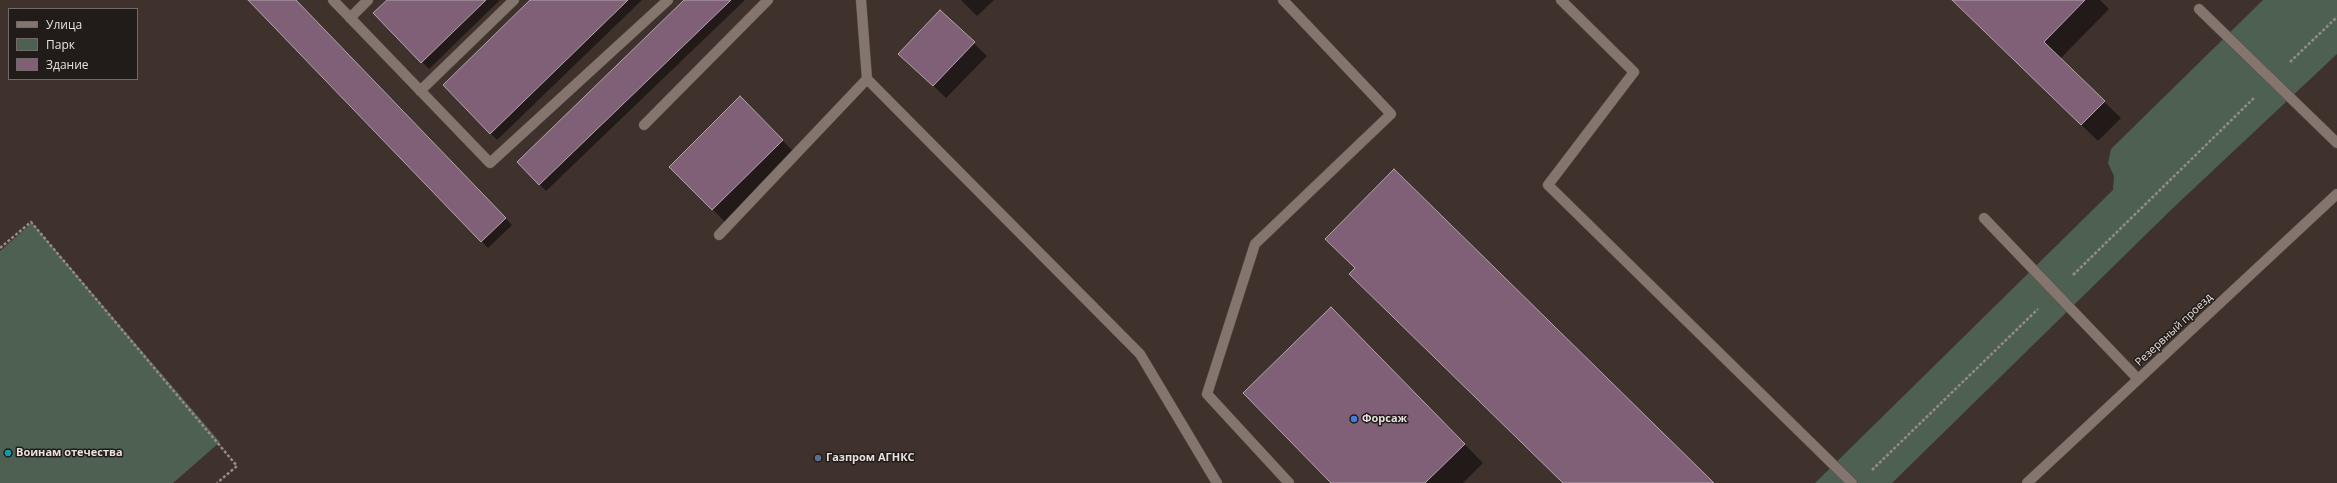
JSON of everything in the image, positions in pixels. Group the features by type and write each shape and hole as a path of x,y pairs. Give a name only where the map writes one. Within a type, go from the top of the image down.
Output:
{"street":[{"path":"333,0 490,163 668,0"},
{"path":"350,18 368,0"},
{"path":"420,90 514,0"},
{"path":"644,125 768,0"},
{"path":"861,0 867,79 1140,354 1217,483"},
{"path":"1283,0 1391,114 1256,244 1207,394 1289,483"},
{"path":"1561,0 1634,72 1548,185 1852,483"},
{"path":"2199,9 2337,143"},
{"path":"719,235 867,79"},
{"name":"Резервный проезд","path":"2027,483 2337,194"},
{"path":"1984,218 2138,379"}],"path":[{"path":"1870,472 2337,17"},
{"path":"0,248 31,222 237,466 217,483"}],"green space":[{"path":"2263,0 2337,0 2337,54 2173,208 1892,483 1815,483 2113,190 2114,176 2108,163 2111,149"},
{"path":"32,223 220,442 173,483 0,483 0,251"}],"building":[{"path":"248,0 296,0 506,218 481,242"},
{"path":"387,0 486,0 421,63 373,13"},
{"path":"530,0 628,0 490,134 443,85"},
{"path":"684,0 731,0 539,185 517,162"},
{"path":"1952,0 2085,0 2044,42 2105,101 2081,125"},
{"path":"940,10 975,42 933,86 898,54"},
{"path":"740,96 783,140 712,210 669,167"},
{"path":"1394,169 1714,483 1563,483 1349,274 1355,268 1325,239"},
{"path":"1331,307 1465,444 1425,483 1331,483 1243,393"}],"place":[{"name":"Форсаж","path":"1354,419"},
{"name":"Воинам отечества","path":"8,453"},
{"name":"Газпром АГНКС","path":"818,458"}]}
